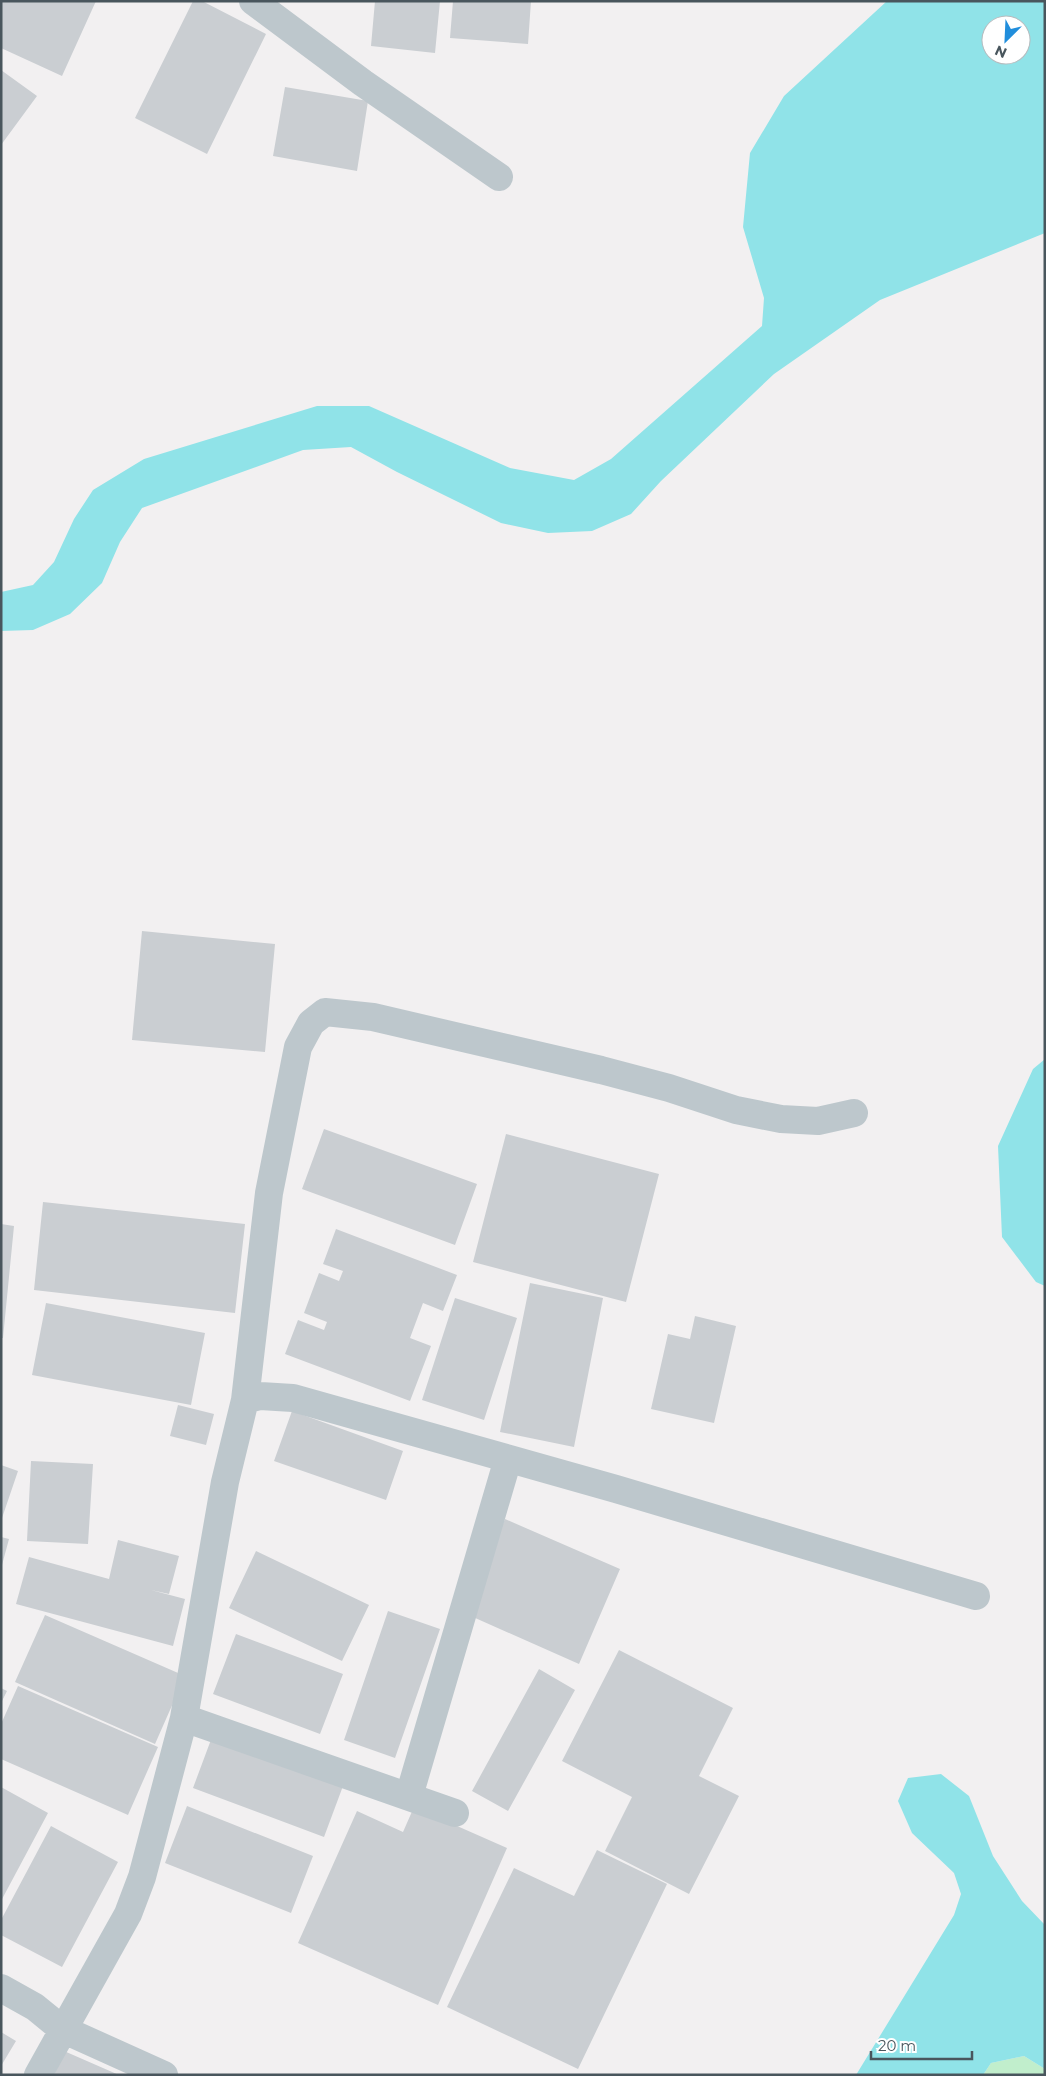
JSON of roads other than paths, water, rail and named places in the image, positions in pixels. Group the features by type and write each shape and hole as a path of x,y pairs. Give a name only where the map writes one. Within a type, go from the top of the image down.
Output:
{"street":[{"path":"252,1 362,83 499,177"},
{"path":"38,2075 128,1914 142,1876 184,1718 225,1482 245,1400 268,1194 298,1047 311,1023 325,1012 373,1017 592,1067 669,1088 736,1110 781,1119 818,1121 854,1114"},
{"path":"245,1400 260,1396 293,1398 976,1596"},
{"path":"409,1796 508,1459"},
{"path":"184,1718 456,1813"},
{"path":"1,1988 35,2007 62,2029 164,2075"}],"water":[{"path":"887,1 1045,1 1045,233 880,300 774,374 661,481 631,514 592,531 548,533 501,523 397,472 351,447 303,450 142,508 120,542 102,583 70,614 33,630 1,631 1,592 33,585 54,562 74,519 93,490 144,459 317,406 369,406 510,468 574,480 611,459 762,326 764,298 743,227 750,153 784,96"},
{"path":"1045,1059 1045,1286 1036,1282 1002,1237 998,1146 1033,1069"},
{"path":"941,1774 969,1796 993,1856 1022,1901 1045,1925 1045,2069 1024,2056 991,2063 983,2075 856,2075 954,1915 961,1894 954,1873 912,1833 898,1801 908,1778"}]}
